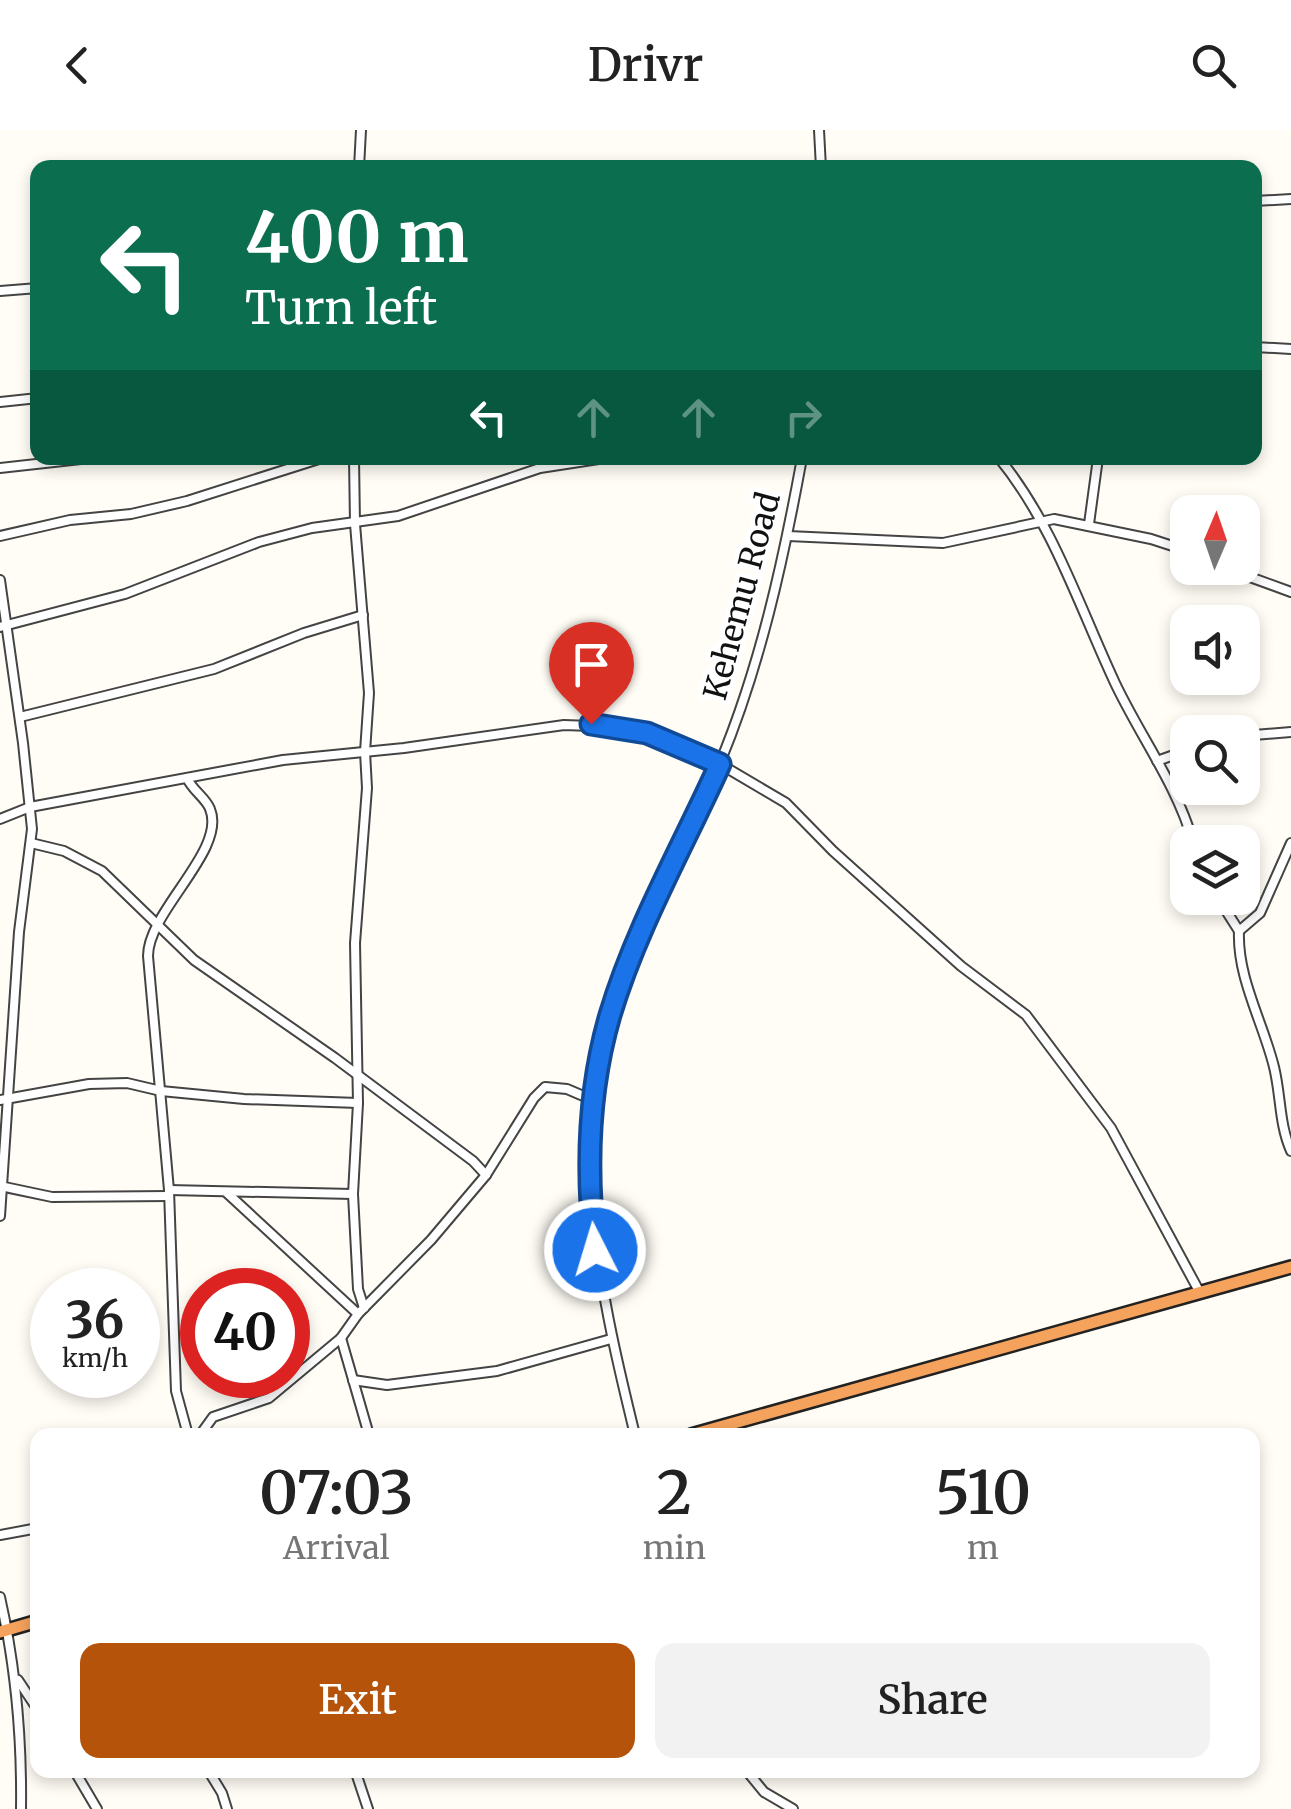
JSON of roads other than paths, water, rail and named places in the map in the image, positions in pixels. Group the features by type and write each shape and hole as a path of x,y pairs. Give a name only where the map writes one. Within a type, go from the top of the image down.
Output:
{"highway":[{"path":"716,1428 1291,1267"},
{"path":"3,1631 30,1623"}],"street":[{"path":"360,160 362,130"},
{"path":"819,130 821,160"},
{"path":"1262,200 1291,199"},
{"path":"0,291 30,289"},
{"path":"1262,347 1291,349"},
{"path":"0,402 30,399"},
{"path":"0,468 30,465"},
{"path":"0,536 70,520 132,514 195,499 300,465"},
{"path":"354,465 355,524 370,693 355,943 358,1103 352,1194 361,1311"},
{"path":"3,627 124,594 259,542 312,528 398,516 540,468 560,465"},
{"name":"Kehemu Road","path":"633,1428 611,1340 592,1222 590,1163 604,1037 623,978 720,764 759,648 788,536 801,465"},
{"path":"1003,465 1042,520 1116,686 1187,825"},
{"path":"1089,524 1097,465"},
{"path":"788,536 943,544 1042,520 1089,524 1170,547"},
{"path":"0,580 3,627 20,717 31,844 18,932 4,1100 0,1216"},
{"path":"1260,581 1291,592"},
{"path":"20,717 214,669 304,633 363,615"},
{"path":"0,818 30,807 282,760 591,724 647,733 720,764 788,805 960,966 1026,1015 1111,1128 1199,1291"},
{"path":"1260,735 1291,732"},
{"path":"1157,761 1170,756"},
{"path":"186,1428 176,1391 169,1193 148,956 155,924 198,862 211,827 210,808 187,778"},
{"path":"31,844 64,851 90,864 194,960 358,1074 473,1160 486,1175"},
{"path":"1239,931 1260,913 1291,844"},
{"path":"1229,915 1239,931 1238,946 1248,986 1274,1064 1282,1126 1291,1152"},
{"path":"4,1100 89,1084 127,1084 244,1099 358,1103"},
{"path":"205,1428 214,1417 269,1398 341,1338 361,1311 431,1240 486,1175 534,1098 545,1087 567,1089 595,1101"},
{"path":"1,1187 52,1197 226,1192 352,1194"},
{"path":"226,1192 361,1311"},
{"path":"341,1338 368,1428"},
{"path":"353,1380 387,1385 497,1371 611,1340"},
{"path":"0,1536 30,1530"},
{"path":"0,1597 20,1717 20,1809"},
{"path":"16,1676 30,1698"},
{"path":"79,1778 97,1809"},
{"path":"213,1778 227,1809"},
{"path":"358,1778 368,1809"},
{"path":"753,1778 764,1792 792,1809"}]}
